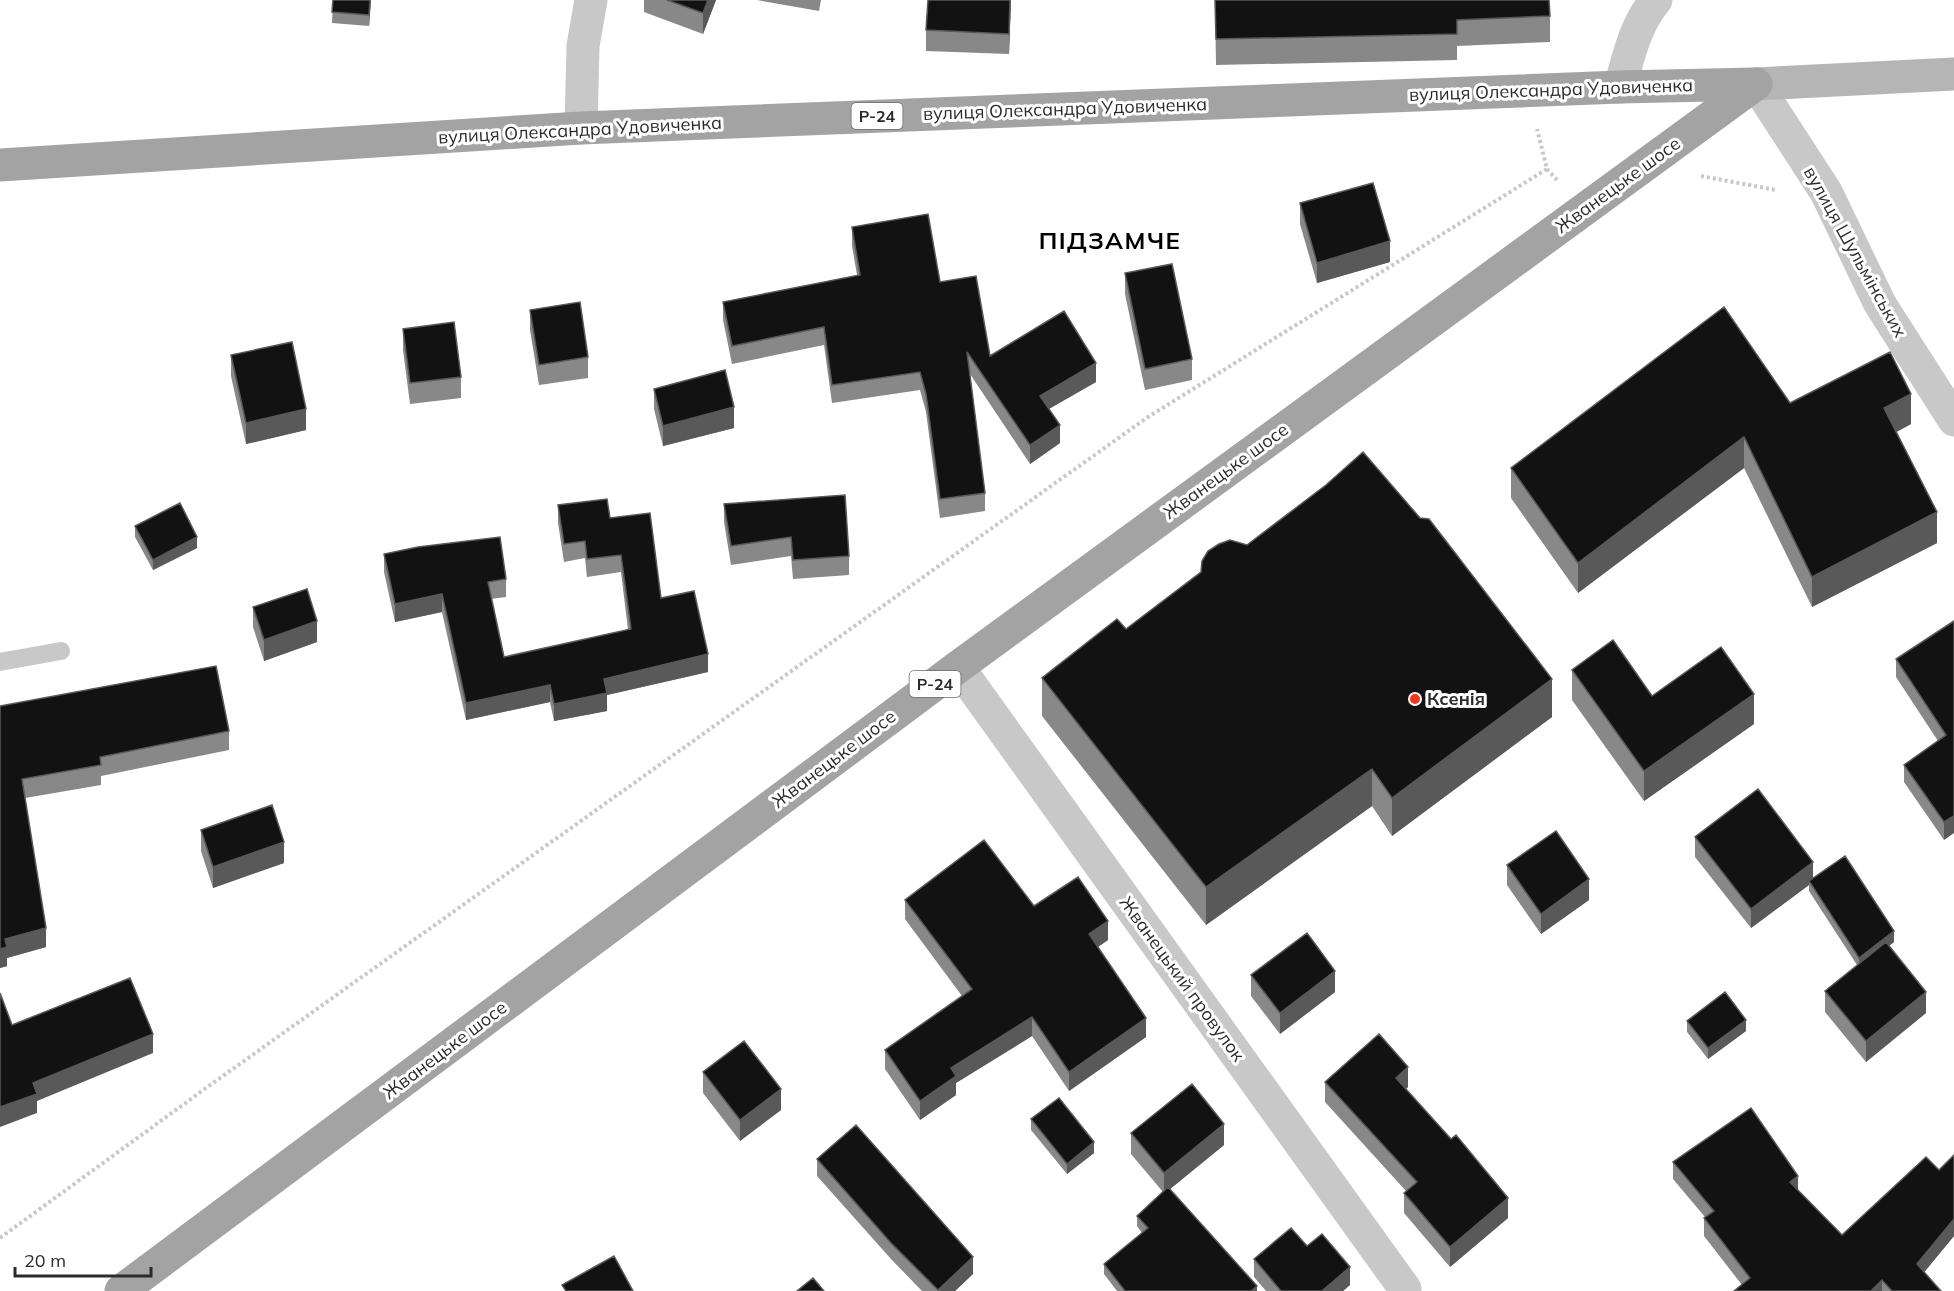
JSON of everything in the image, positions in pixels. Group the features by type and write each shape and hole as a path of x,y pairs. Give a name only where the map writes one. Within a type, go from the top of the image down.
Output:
{"main road":[{"name":"вулиця Олександра Удовиченка","path":"0,165 581,128 1620,87 1756,84 1953,74"},
{"name":"Жванецьке шосе","path":"121,1291 958,667 1756,84"}],"street":[{"path":"581,128 583,46 591,0"},
{"path":"1620,87 1634,36 1644,15 1656,0"},
{"name":"вулиця Шульмінських","path":"1756,84 1826,192 1880,304 1954,420"},
{"name":"Жванецький провулок","path":"958,667 1405,1289 1403,1291"}],"lane":[{"path":"0,662 60,651"}],"path":[{"path":"1536,126 1547,169 1583,211"},
{"path":"0,1238 226,1074 1148,417 1547,169"},
{"path":"1692,181 1702,175 1779,191"}],"building":[{"path":"333,0 370,0 369,15 332,12"},
{"path":"667,0 708,0 703,13"},
{"path":"928,0 1010,0 1009,34 926,30"},
{"path":"1215,0 1549,0 1550,16 1457,20 1457,34 1216,39"},
{"path":"1373,183 1390,241 1317,263 1300,203"},
{"path":"928,214 940,282 976,276 990,356 1064,311 1096,363 1040,396 1060,425 1030,445 967,352 985,493 940,499 926,394 920,372 832,385 824,327 732,346 723,302 860,275 852,227"},
{"path":"1172,264 1192,359 1145,369 1125,273"},
{"path":"580,302 588,357 539,365 530,310"},
{"path":"1724,307 1790,403 1890,352 1911,394 1884,408 1937,512 1812,577 1744,437 1578,563 1511,468"},
{"path":"454,322 461,377 410,383 403,329"},
{"path":"292,342 306,409 246,423 231,355"},
{"path":"725,370 734,407 663,426 654,389"},
{"path":"1363,452 1420,518 1429,519 1552,679 1392,798 1372,769 1206,887 1042,678 1117,619 1126,629 1201,572 1202,561 1208,551 1230,540 1247,545 1326,485"},
{"path":"845,495 849,556 793,560 791,537 731,546 724,504"},
{"path":"607,499 610,518 650,513 661,598 694,591 708,654 604,679 607,693 554,704 550,685 466,703 442,594 395,604 384,554 418,547 500,537 506,579 488,582 504,657 631,629 621,555 587,559 585,541 564,544 558,505"},
{"path":"180,503 197,537 153,560 135,526"},
{"path":"307,589 317,621 264,640 253,607"},
{"path":"1954,621 1954,816 1944,822 1904,765 1946,735 1896,659"},
{"path":"1613,640 1652,696 1721,647 1754,694 1644,771 1572,670"},
{"path":"216,666 229,731 100,757 101,765 22,779 46,928 5,939 7,947 0,949 0,706"},
{"path":"1758,789 1813,862 1751,909 1695,837"},
{"path":"272,805 284,842 213,867 201,830"},
{"path":"1556,831 1589,879 1541,914 1507,865"},
{"path":"984,840 1034,906 1078,877 1108,921 1089,934 1146,1018 1069,1072 1032,1017 951,1068 956,1076 920,1101 885,1050 972,989 905,900"},
{"path":"1845,856 1894,931 1859,958 1809,881"},
{"path":"1307,933 1335,971 1280,1013 1251,975"},
{"path":"1886,942 1926,992 1866,1041 1825,991"},
{"path":"130,978 153,1034 33,1083 37,1094 0,1107 0,993 12,1025"},
{"path":"1725,992 1746,1020 1708,1048 1687,1021"},
{"path":"1379,1034 1408,1067 1396,1078 1451,1139 1456,1135 1508,1198 1450,1247 1404,1193 1417,1182 1325,1082"},
{"path":"744,1041 781,1089 740,1120 703,1072"},
{"path":"1192,1084 1224,1124 1164,1173 1131,1133"},
{"path":"1059,1098 1094,1142 1067,1164 1031,1119"},
{"path":"1751,1108 1798,1176 1790,1182 1842,1235 1926,1157 1939,1170 1954,1155 1954,1219 1917,1264 1941,1291 1892,1291 1882,1280 1871,1291 1734,1291 1750,1278 1704,1218 1714,1211 1673,1162"},
{"path":"856,1125 973,1257 938,1290 891,1243 817,1159"},
{"path":"1168,1187 1257,1286 1251,1291 1125,1291 1104,1264 1148,1228 1137,1216"},
{"path":"1291,1228 1307,1246 1322,1234 1350,1267 1322,1291 1281,1291 1254,1259"},
{"path":"614,1256 633,1291 566,1291 562,1285"},
{"path":"813,1278 824,1291 797,1291"}],"place":[{"name":"Ксенія","path":"1415,699"}],"district":[{"name":"ПІДЗАМЧЕ","path":"1110,241"}]}
